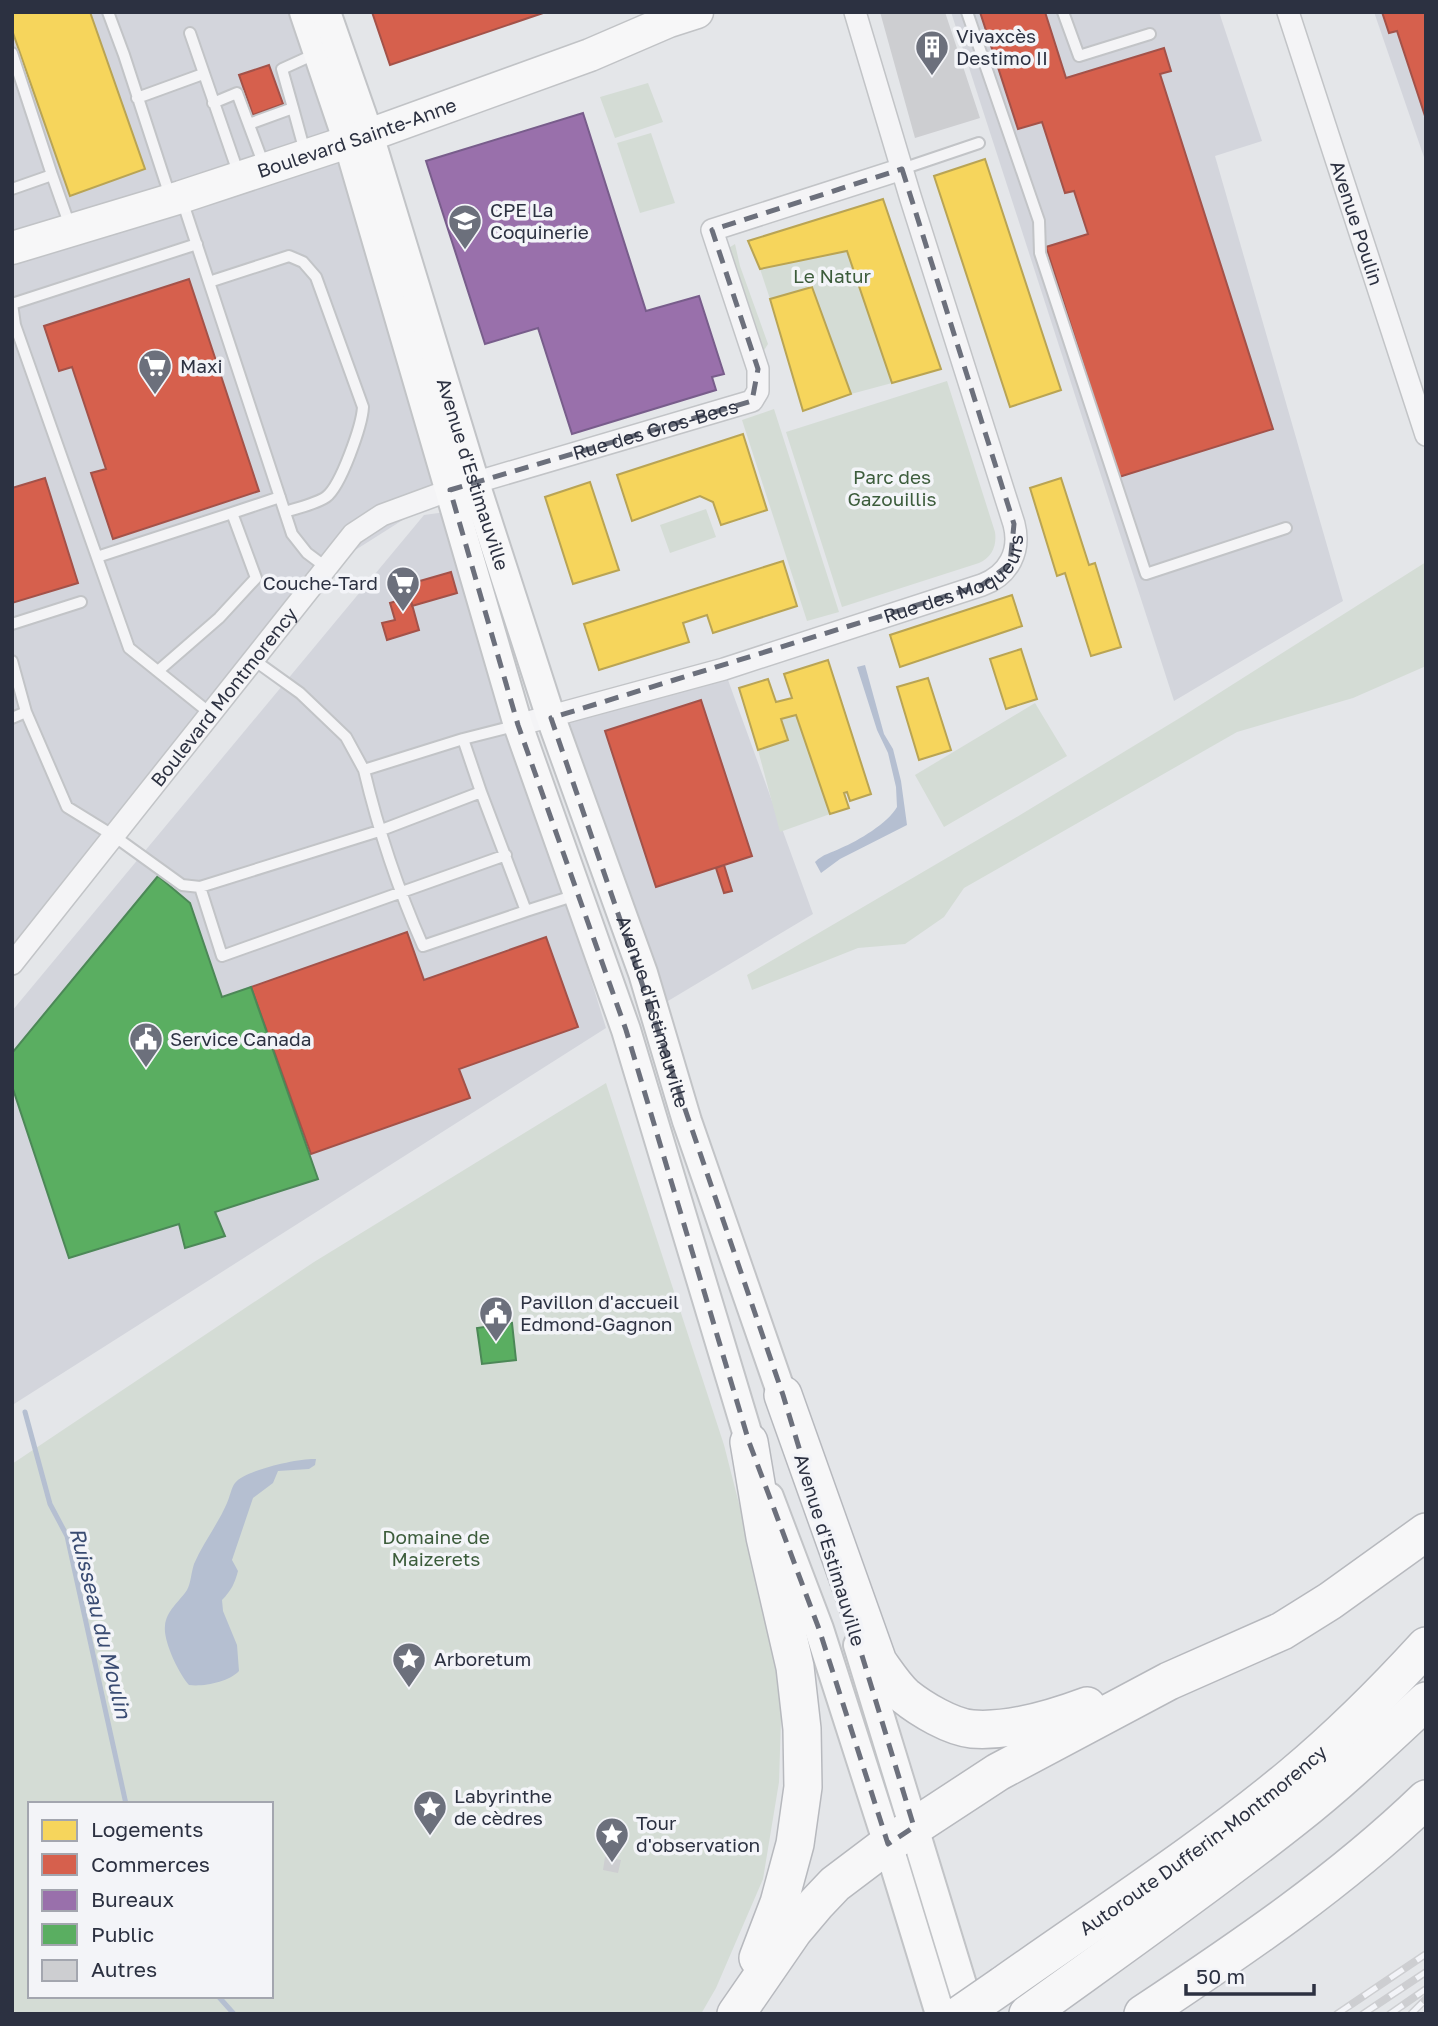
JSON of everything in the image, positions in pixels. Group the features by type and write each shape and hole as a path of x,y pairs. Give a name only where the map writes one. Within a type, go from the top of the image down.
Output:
{"highway":[{"path":"783,1395 878,1662 903,1694 935,1716 970,1729 1009,1727 1065,1715 1168,1681"},
{"path":"734,2014 779,1903 794,1844 803,1787 802,1729 795,1667 765,1537 749,1442"},
{"path":"734,2014 816,1903 835,1884 901,1835 998,1772 1168,1681 1282,1630 1339,1594 1426,1532"},
{"name":"Autoroute Dufferin-Montmorency","path":"961,2014 1237,1819 1292,1776 1348,1727 1426,1646"},
{"name":"Autoroute Dufferin-Montmorency","path":"1028,2014 1194,1895 1296,1816 1426,1701"},
{"path":"1143,2014 1262,1935 1348,1868 1426,1799"}],"main road":[{"name":"Avenue d'Estimauville","path":"304,12 318,53 358,139"},
{"name":"Avenue d'Estimauville","path":"326,12 358,139 463,486 518,725 626,1030 749,1442 819,1629 971,2014"},
{"name":"Boulevard Sainte-Anne","path":"12,248 176,199 358,139 590,55 697,12"},
{"name":"Avenue d'Estimauville","path":"463,486 551,718 643,973 687,1121 783,1395 901,1835 940,2014"}],"street":[{"name":"Rue des Moqueurs","path":"518,725 724,669 970,590 995,579 1010,564 1016,544 1014,524 855,12"},
{"name":"Avenue Poulin","path":"1288,12 1426,435"},
{"name":"Rue des Gros-Becs","path":"463,486 752,401 758,391 758,369 712,230 902,169"},
{"name":"Boulevard Montmorency","path":"12,964 353,534 382,514 463,486"}],"lane":[{"path":"108,12 176,199 197,244 292,534 307,553 327,568"},
{"path":"967,12 1040,221 1040,253 1146,574 1286,528"},
{"path":"1063,12 1079,56 1150,34"},
{"path":"190,33 214,103 253,174"},
{"path":"12,53 72,230"},
{"path":"307,156 282,69 318,53"},
{"path":"137,97 204,75"},
{"path":"214,103 237,93 249,124 253,174"},
{"path":"249,124 293,108"},
{"path":"902,169 979,143"},
{"path":"12,189 52,175"},
{"path":"197,244 12,304 15,325 129,648 211,714"},
{"path":"209,282 289,256 303,262 316,277 363,407 363,419 343,470 327,496 285,512"},
{"path":"97,557 280,497"},
{"path":"158,671 219,618 256,578 232,513"},
{"path":"12,624 81,602"},
{"path":"254,660 300,693 346,737 364,770 379,831 400,894 423,946 578,894"},
{"path":"12,661 26,712 67,807 114,836 181,886 200,887 379,831 481,792"},
{"path":"12,718 26,712"},
{"path":"364,770 518,725"},
{"path":"463,739 526,911"},
{"path":"200,887 222,956 506,855"}],"highlighted area":[{"path":"902,169 1014,524 1010,564 982,585 551,718 783,1395 914,1827 888,1844 819,1629 749,1442 626,1030 518,725 450,490 752,401 758,369 712,230"}],"shaded area":[{"path":"12,12 326,12 450,490 327,568 12,964"},
{"path":"951,12 1219,12 1262,141 1215,156 1343,601 1174,701"},
{"path":"1374,12 1426,12 1426,163"},
{"path":"446,512 606,1028 14,1404 12,1011 424,515"},
{"path":"724,669 813,914 663,1004 551,718"}],"green space":[{"path":"648,83 663,122 615,138 600,97"},
{"path":"651,133 675,203 640,213 617,143"},
{"path":"735,244 740,266 768,344 763,352 727,249"},
{"name":"Le Natur","path":"847,251 892,383 851,394 812,287 770,299 760,269"},
{"name":"Parc des Gazouillis","path":"947,381 995,532 993,551 979,563 842,607 786,432"},
{"path":"774,409 839,612 807,621 742,420"},
{"path":"706,509 716,537 670,553 660,525"},
{"path":"1426,562 1426,666 1353,698 1237,732 964,888 944,917 905,944 858,948 752,990 747,975 1183,716"},
{"path":"1035,703 1067,756 944,827 915,775"},
{"path":"796,715 830,814 780,832 758,750 788,740 781,719"},
{"name":"Domaine de Maizerets","path":"606,1083 724,1445 760,1586 782,1688 779,1782 763,1879 716,1988 701,2014 12,2014 12,1464 314,1262"}],"water":[{"path":"865,665 884,734 893,749 907,825 840,859 821,873 815,862 818,859 872,831 897,807 896,787 888,753 877,730 857,667"},
{"path":"316,1459 315,1465 309,1469 278,1471 273,1483 253,1498 232,1560 238,1571 237,1575 222,1600 223,1611 237,1645 239,1671 216,1683 189,1685 169,1648 165,1632 166,1621 170,1611 187,1590 194,1564 234,1485 241,1478 261,1469"}],"building: Logements":[{"path":"12,12 90,12 145,169 70,196 12,30"},
{"path":"985,159 1061,390 1010,407 934,176"},
{"name":"Le Natur","path":"883,199 941,369 892,383 847,251 760,269 748,241"},
{"name":"Le Natur","path":"812,287 851,394 803,411 770,299"},
{"path":"743,434 767,510 721,525 713,502 700,496 632,521 617,475"},
{"path":"1061,478 1089,565 1095,563 1121,647 1091,656 1065,573 1057,576 1030,488"},
{"path":"590,482 619,570 573,584 545,497"},
{"path":"783,561 797,606 713,633 707,615 683,623 689,642 599,670 584,624"},
{"path":"1012,595 1022,626 900,667 890,635"},
{"path":"1021,649 1037,699 1006,709 990,659"},
{"path":"828,660 871,794 850,801 847,792 844,793 849,808 830,814 796,715 781,719 788,740 758,750 739,688 768,679 776,702 792,698 784,674"},
{"path":"928,678 951,750 919,760 897,687"}],"building: Commerces":[{"path":"372,12 546,12 390,65"},
{"path":"980,12 1045,12 1066,78 1164,48 1171,71 1160,74 1273,429 1119,477 1046,247 1088,234 1074,191 1065,193 1042,122 1018,129"},
{"path":"1382,12 1426,12 1426,119 1397,31 1389,33"},
{"path":"269,65 283,104 253,115 239,75"},
{"name":"Maxi","path":"189,279 259,491 113,539 91,473 106,469 72,367 59,371 44,326"},
{"path":"45,478 78,583 12,603 12,488"},
{"path":"451,572 457,593 412,606 406,585"},
{"name":"Couche-Tard","path":"410,597 419,630 387,640 382,623 395,620 390,603"},
{"path":"701,700 752,856 656,887 605,731"},
{"path":"724,865 732,891 724,893 716,868"},
{"path":"407,932 424,980 546,937 578,1027 459,1069 470,1098 311,1154 251,987"}],"building: Bureaux":[{"path":"583,113 646,311 699,296 724,374 712,377 716,390 572,434 538,328 485,344 426,161"}],"building: Public":[{"name":"Service Canada","path":"158,876 190,903 222,997 251,987 318,1179 215,1212 225,1236 185,1248 179,1224 69,1258 12,1086 12,1053"},
{"name":"Pavillon d'accueil Edmond-Gagnon","path":"512,1323 516,1360 482,1364 477,1328"}],"building: Autres":[{"name":"Vivaxcès Destimo II","path":"880,12 945,12 980,118 915,138"},
{"path":"605,1857 621,1860 618,1873 603,1870"}],"waterway":[{"name":"Ruisseau du Moulin","path":"25,1412 50,1504 67,1536 126,1802"},
{"name":"Ruisseau du Moulin","path":"220,1998 234,2014"}],"railway":[{"path":"1337,2014 1426,1954"},
{"path":"1363,2014 1426,1972"},
{"path":"1390,2014 1426,1989"},
{"path":"1411,2014 1426,1999"}],"place":[{"name":"Vivaxcès Destimo II","path":"932,77"},
{"name":"CPE La Coquinerie","path":"465,251"},
{"name":"Maxi","path":"155,396"},
{"name":"Couche-Tard","path":"403,613"},
{"name":"Service Canada","path":"146,1069"},
{"name":"Pavillon d'accueil Edmond-Gagnon","path":"496,1343"},
{"name":"Arboretum","path":"409,1689"},
{"name":"Labyrinthe de cèdres","path":"430,1837"},
{"name":"Tour d'observation","path":"612,1864"}]}
